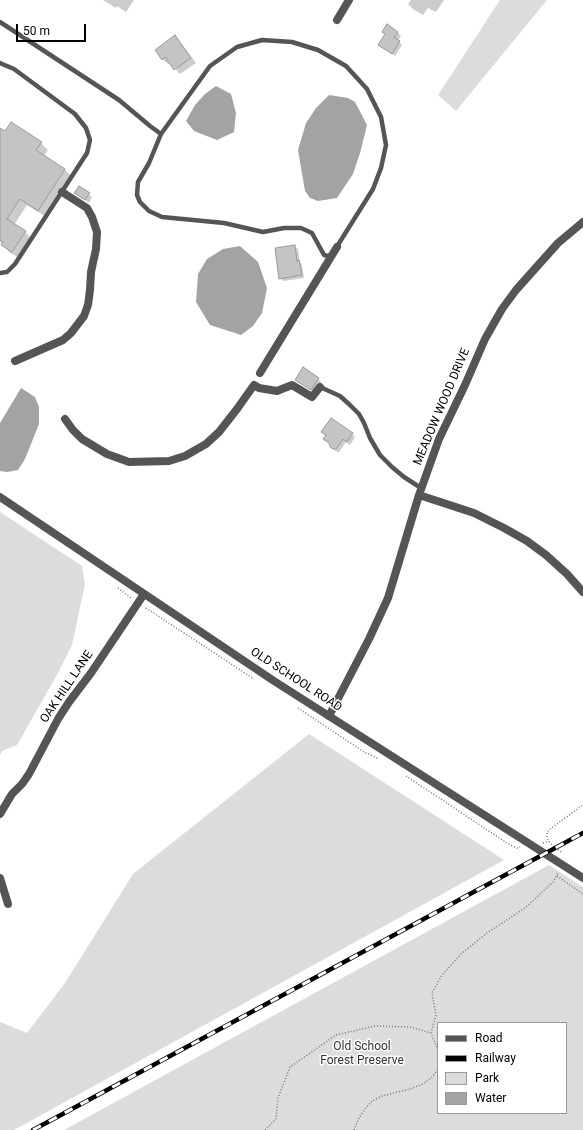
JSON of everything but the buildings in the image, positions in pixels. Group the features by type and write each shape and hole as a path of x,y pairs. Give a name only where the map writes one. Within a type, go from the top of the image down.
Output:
{"street":[{"path":"337,20 349,0"},
{"path":"15,361 63,340 71,333 84,316 88,305 97,232 92,217 86,208 62,192"},
{"name":"MEADOW WOOD DRIVE","path":"329,716 369,639 388,598 420,491 439,439 485,339 502,309 516,290 558,244 583,222"},
{"path":"260,373 337,247"},
{"path":"65,420 82,439 107,454 129,462 169,461 185,456 206,444 219,432 254,385 259,388 277,391 292,385 312,397 320,387"},
{"path":"420,491 474,513 528,541 567,574 583,592"},
{"name":"OLD SCHOOL ROAD","path":"0,498 268,677 583,878"},
{"name":"OAK HILL LANE","path":"0,814 12,794 30,774 58,719 69,702 91,673 144,594"},
{"path":"0,878 8,904"}],"lane":[{"path":"0,22 119,100 161,134"},
{"path":"262,40 292,42 318,50 346,66 366,89 381,117 386,145 381,168 373,188 337,247 332,254 328,256 324,255 312,233 301,228 284,228 263,232 224,223 162,217 149,211 140,202 137,194 138,182 149,163 161,134 210,66 237,47 262,40"},
{"path":"0,63 14,70 74,114 86,128 90,140 87,153 15,264 7,272 0,273"},
{"path":"320,387 340,396 350,405 364,423 370,438 380,455 420,491"}],"path":[{"path":"561,853 547,838 547,832 550,828 583,805"},
{"path":"437,1048 431,1033 436,1015 432,993 442,975 461,954 487,933 525,908 553,882 563,865"},
{"path":"557,876 583,894"},
{"path":"265,1130 276,1119 278,1098 290,1067 336,1035 375,1026 410,1027 431,1033"},
{"path":"354,1130 364,1109 372,1101 382,1096 423,1084 432,1077 437,1070"}],"green space":[{"path":"500,0 547,0 456,111 438,95"},
{"path":"0,512 82,566 85,584 72,645 58,673 17,745 2,751 0,755"},
{"path":"309,734 504,860 14,1130 0,1130 0,1022 27,1033 65,983 133,874"},
{"name":"Old School Forest Preserve","path":"549,865 583,887 583,1130 64,1130"}],"water":[{"path":"216,86 231,94 236,113 234,132 217,140 194,131 186,121 195,105 205,94"},
{"path":"329,95 348,98 355,102 367,125 353,174 337,198 318,201 310,198 305,191 298,150 306,123 316,108"},
{"path":"240,246 258,262 267,288 262,313 253,326 241,335 210,325 196,302 198,274 207,259 223,249"},
{"path":"21,388 35,397 39,407 39,424 25,459 18,470 7,472 0,471 0,423"}],"railway":[{"path":"33,1130 583,833"}]}
